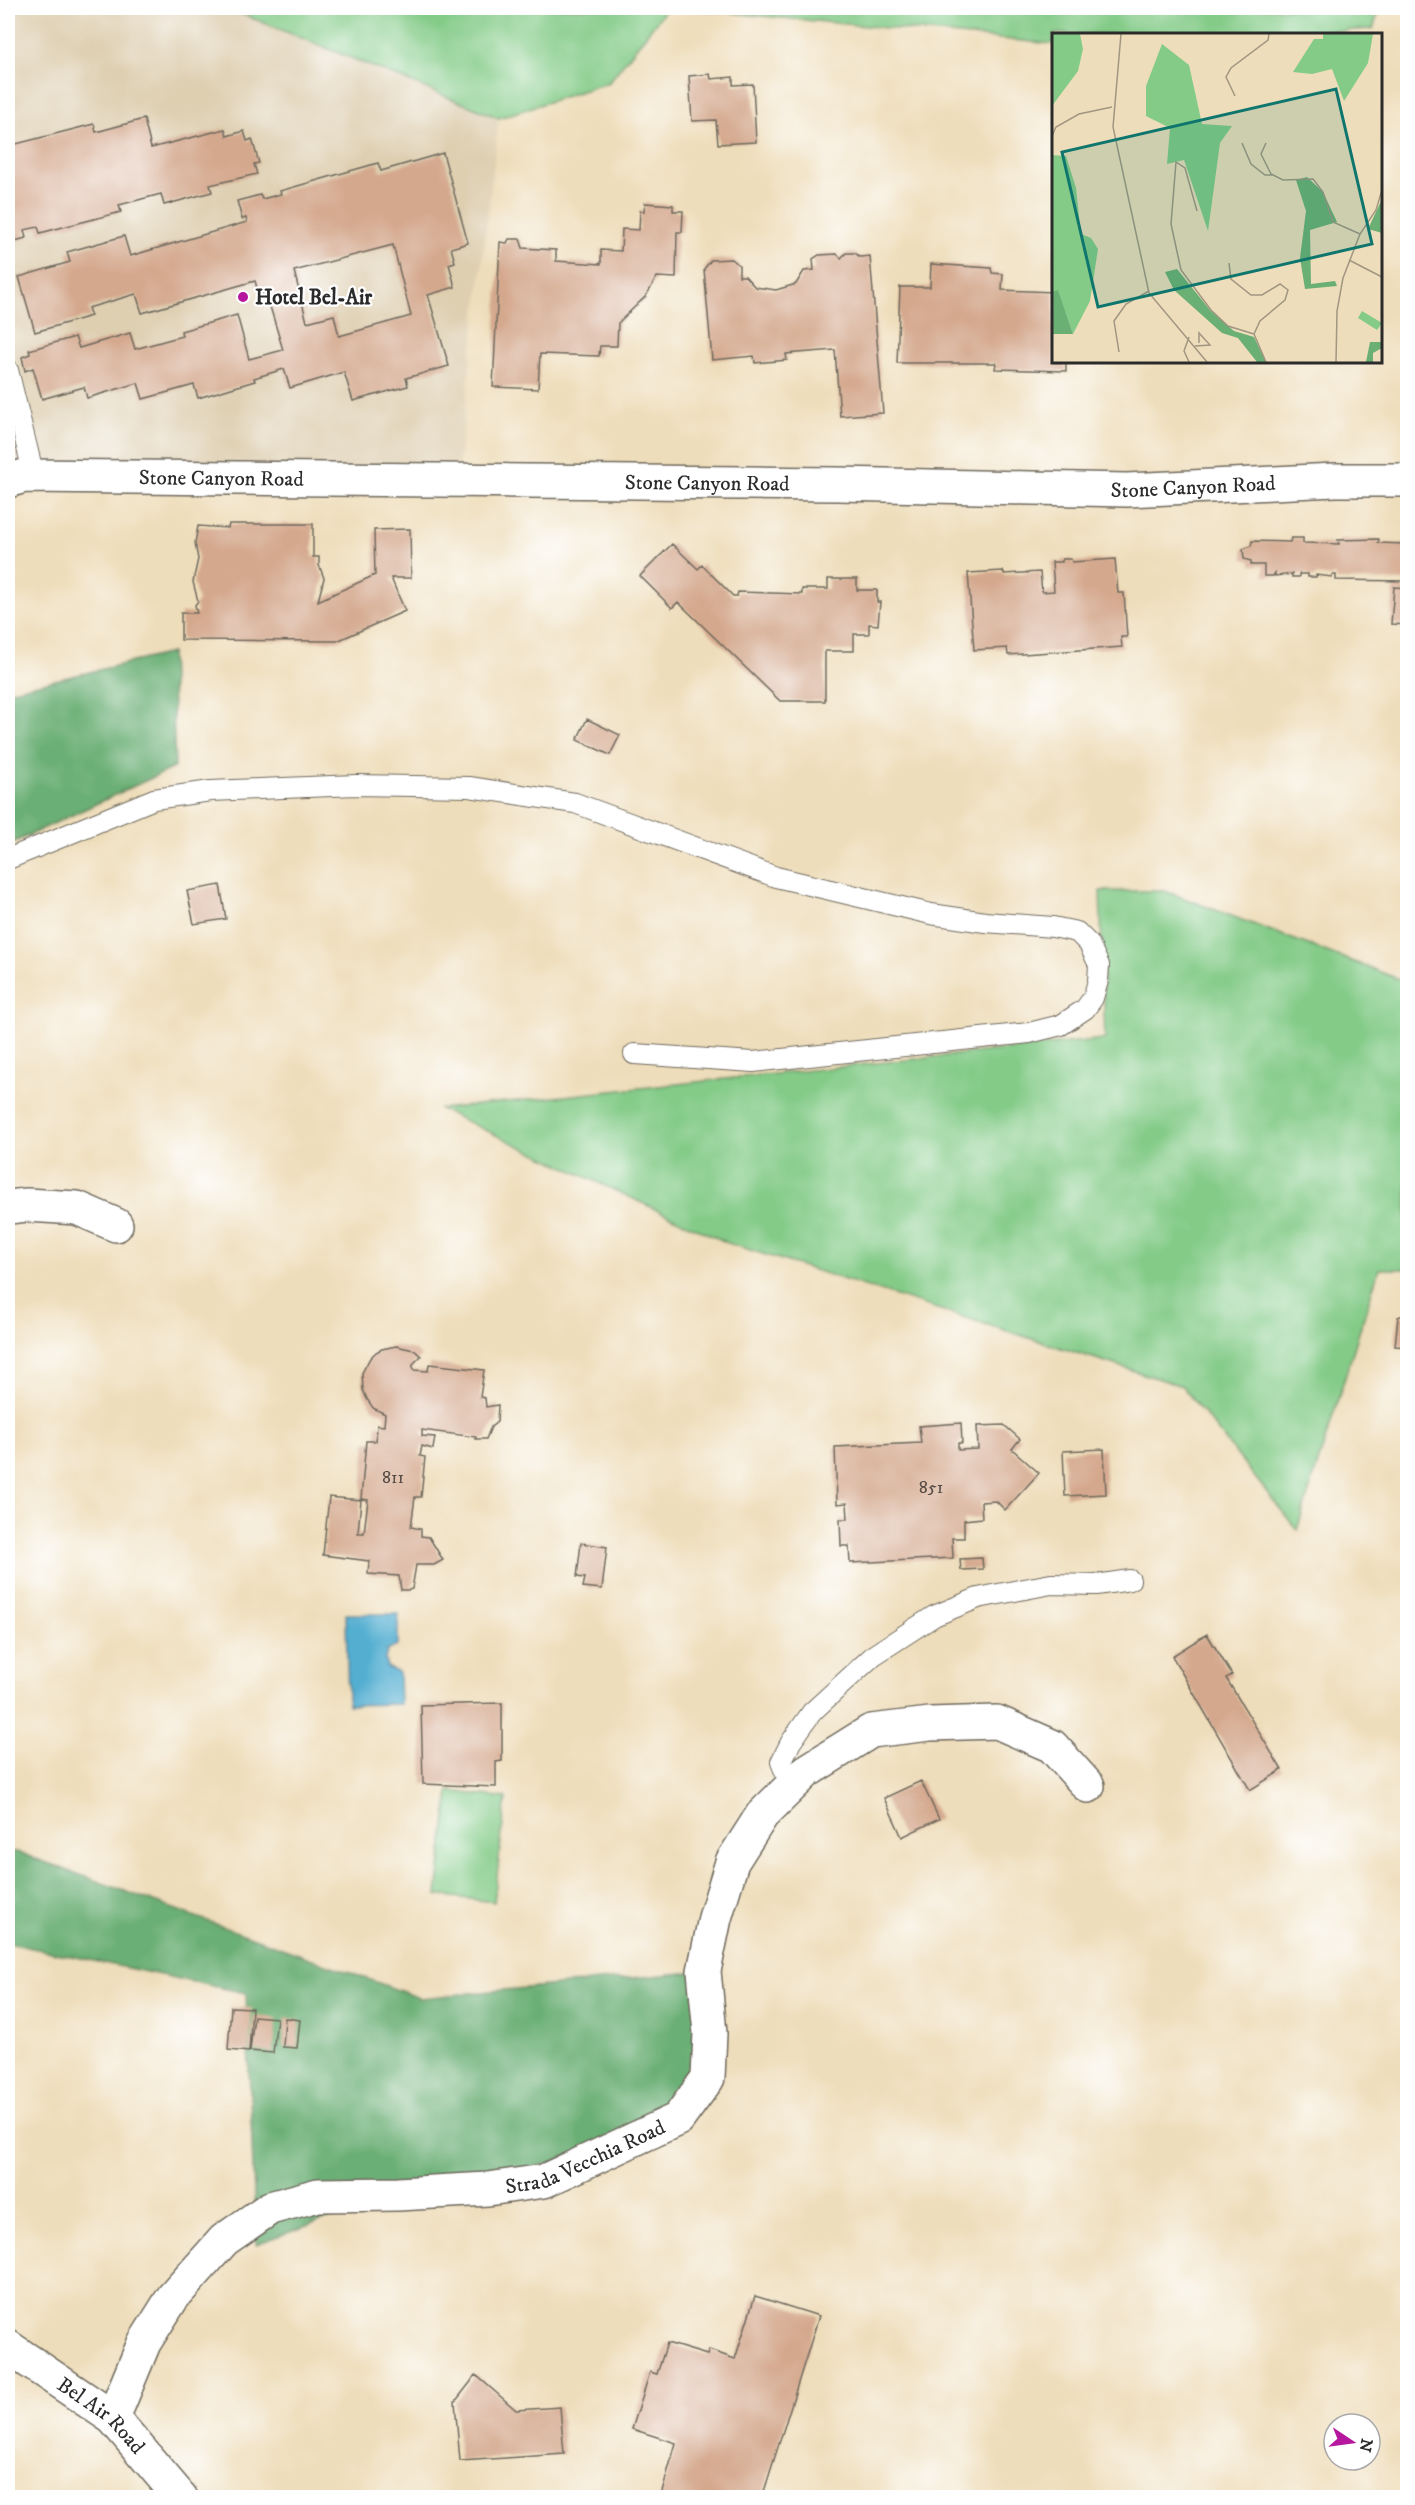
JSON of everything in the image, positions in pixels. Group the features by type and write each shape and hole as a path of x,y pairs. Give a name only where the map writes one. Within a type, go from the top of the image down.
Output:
{"street":[{"name":"Stone Canyon Road","path":"21,478 849,484 1127,490 1335,480 1407,480"},
{"path":"8,1207 27,1205 76,1208 116,1225"},
{"name":"Strada Vecchia Road","path":"113,2418 144,2343 173,2297 224,2240 270,2208 318,2195 398,2194 477,2189 544,2181 678,2118 708,2078 710,2033 704,1971 715,1918 732,1862 762,1815 807,1771 871,1731 930,1724 997,1722 1052,1746 1088,1786"},
{"name":"Bel Air Road","path":"8,2347 113,2418 181,2498"}],"lane":[{"path":"8,370 21,478"},
{"path":"8,859 154,799 211,791 356,785 469,787 575,803 776,877 931,914 985,922 1053,927 1077,932 1089,944 1099,965 1098,981 1093,998 1085,1010 1061,1025 1029,1033 753,1062 634,1054"},
{"path":"791,1787 781,1762 791,1742 812,1712 874,1655 934,1616 978,1598 1051,1584 1096,1585 1130,1580"}],"shaded area":[{"name":"Hotel Bel-Air","path":"8,8 227,8 499,118 457,480 8,481"}],"green space":[{"path":"227,8 667,8 609,82 499,118"},
{"path":"681,8 1380,8 1373,29 1298,33 1052,33 1052,44"},
{"path":"171,653 175,767 8,845 8,691"},
{"path":"1100,891 1165,891 1407,982 1407,1269 1379,1269 1297,1530 1182,1386 728,1243 440,1109 1105,1039"},
{"path":"449,1791 506,1798 494,1902 437,1895"},
{"path":"8,1852 17,1852 420,1998 704,1971 708,2078 601,2154 398,2194 256,2244 246,1993 8,1943"}],"water":[{"path":"346,1614 398,1614 398,1645 387,1651 385,1659 387,1667 399,1673 400,1704 348,1705"}],"building":[{"path":"710,74 711,79 733,77 733,85 753,84 756,142 718,144 716,120 692,121 689,76"},
{"path":"144,119 151,148 225,129 227,136 244,131 247,141 252,139 259,163 254,164 257,174 210,185 212,192 164,205 161,194 119,205 121,212 40,233 38,227 24,230 26,238 8,243 8,146 94,124 96,132"},
{"path":"443,153 468,243 451,248 455,262 449,264 455,287 428,295 449,366 406,378 408,386 353,401 344,372 290,388 284,369 254,378 255,381 198,398 194,385 143,399 138,383 87,398 84,387 42,399 33,368 25,371 22,357 30,354 29,350 75,337 79,348 130,333 135,349 182,336 181,331 237,315 249,359 283,350 266,293 259,295 255,281 142,313 136,294 88,308 91,316 35,332 19,277 70,262 67,252 124,236 130,256 247,222 246,218 242,219 237,201 260,195 262,199 281,194 280,191 378,163 381,171","holes":["393,245 411,316 339,336 334,315 307,322 294,271"]},
{"path":"645,203 673,205 673,211 683,211 682,232 677,232 676,278 657,277 646,296 618,323 617,346 600,346 599,356 540,354 538,389 493,387 500,242 507,243 509,239 520,239 523,248 556,250 556,261 601,264 601,250 621,251 622,229 639,230 640,211 644,211"},
{"path":"846,253 855,253 860,257 870,256 883,413 840,416 835,350 786,354 787,360 755,363 754,356 712,360 704,269 711,260 732,259 739,265 739,276 745,276 755,287 776,290 796,284 804,271 814,270 813,259 819,255 837,254 841,258"},
{"path":"931,264 991,268 992,273 1003,274 1002,290 1052,292 1052,363 1066,363 1066,371 995,369 996,363 897,363 900,287 930,287"},
{"path":"229,524 313,524 313,557 319,557 319,565 324,578 318,601 375,575 374,530 410,529 411,578 391,578 405,611 337,641 181,640 181,613 197,613 195,605 198,601 193,582 198,559 195,543 198,526 228,528"},
{"path":"1291,538 1303,538 1303,543 1339,544 1338,540 1379,539 1378,543 1406,544 1406,581 1336,580 1336,575 1308,577 1308,574 1299,574 1299,577 1292,577 1292,574 1275,576 1275,573 1273,576 1264,576 1264,565 1251,565 1251,561 1244,559 1243,549 1251,546 1252,541 1290,542"},
{"path":"672,544 698,569 702,565 733,596 737,596 738,592 802,594 802,589 828,589 828,579 857,579 857,590 877,590 877,602 880,602 878,625 869,624 869,634 854,634 854,651 825,651 825,701 780,701 678,602 672,608 640,576"},
{"path":"1062,559 1071,559 1072,562 1115,559 1118,593 1124,593 1127,637 1121,637 1122,647 1008,655 1007,648 974,650 968,573 1040,572 1042,592 1054,591 1052,562 1062,562"},
{"path":"1394,587 1408,588 1408,625 1391,624"},
{"path":"587,719 620,735 610,755 577,740"},
{"path":"220,885 226,919 194,924 187,891"},
{"path":"1408,1313 1408,1347 1395,1346 1398,1317"},
{"path":"396,1346 414,1350 421,1356 413,1364 413,1370 428,1371 429,1364 484,1370 480,1397 485,1398 486,1407 498,1405 497,1422 491,1427 486,1439 422,1430 422,1436 435,1437 433,1449 422,1446 420,1456 425,1457 421,1497 415,1497 411,1527 421,1529 421,1536 429,1537 443,1560 434,1565 416,1565 412,1589 409,1590 401,1590 399,1576 368,1574 369,1561 323,1555 329,1497 361,1500 358,1533 364,1533 368,1500 361,1499 366,1441 376,1441 377,1425 384,1426 385,1414 373,1408 367,1399 363,1390 362,1373 376,1352"},
{"path":"961,1423 962,1443 958,1443 958,1450 978,1449 977,1426 1004,1425 1020,1439 1012,1449 1039,1473 1005,1510 996,1501 981,1502 982,1518 964,1520 964,1538 952,1538 953,1558 850,1563 849,1546 841,1546 840,1519 848,1519 847,1503 837,1504 835,1447 921,1443 919,1426"},
{"path":"1104,1449 1106,1494 1065,1496 1063,1451"},
{"path":"581,1543 607,1547 602,1589 583,1587 585,1578 577,1577"},
{"path":"982,1558 983,1569 961,1570 960,1559"},
{"path":"1207,1634 1232,1675 1226,1678 1282,1770 1250,1790 1172,1656"},
{"path":"502,1703 502,1761 496,1762 496,1787 423,1784 421,1705"},
{"path":"921,1781 939,1819 902,1837 884,1798"},
{"path":"231,2007 252,2008 249,2052 228,2050"},
{"path":"254,2016 277,2018 273,2053 250,2051"},
{"path":"285,2018 300,2020 297,2048 283,2047"},
{"path":"755,2296 819,2316 762,2498 660,2498 676,2443 632,2429 650,2372 657,2374 667,2343 707,2355 709,2350 735,2359"},
{"path":"476,2375 516,2410 560,2407 564,2454 460,2461 455,2402"}],"place":[{"name":"Hotel Bel-Air","path":"243,297"}]}
